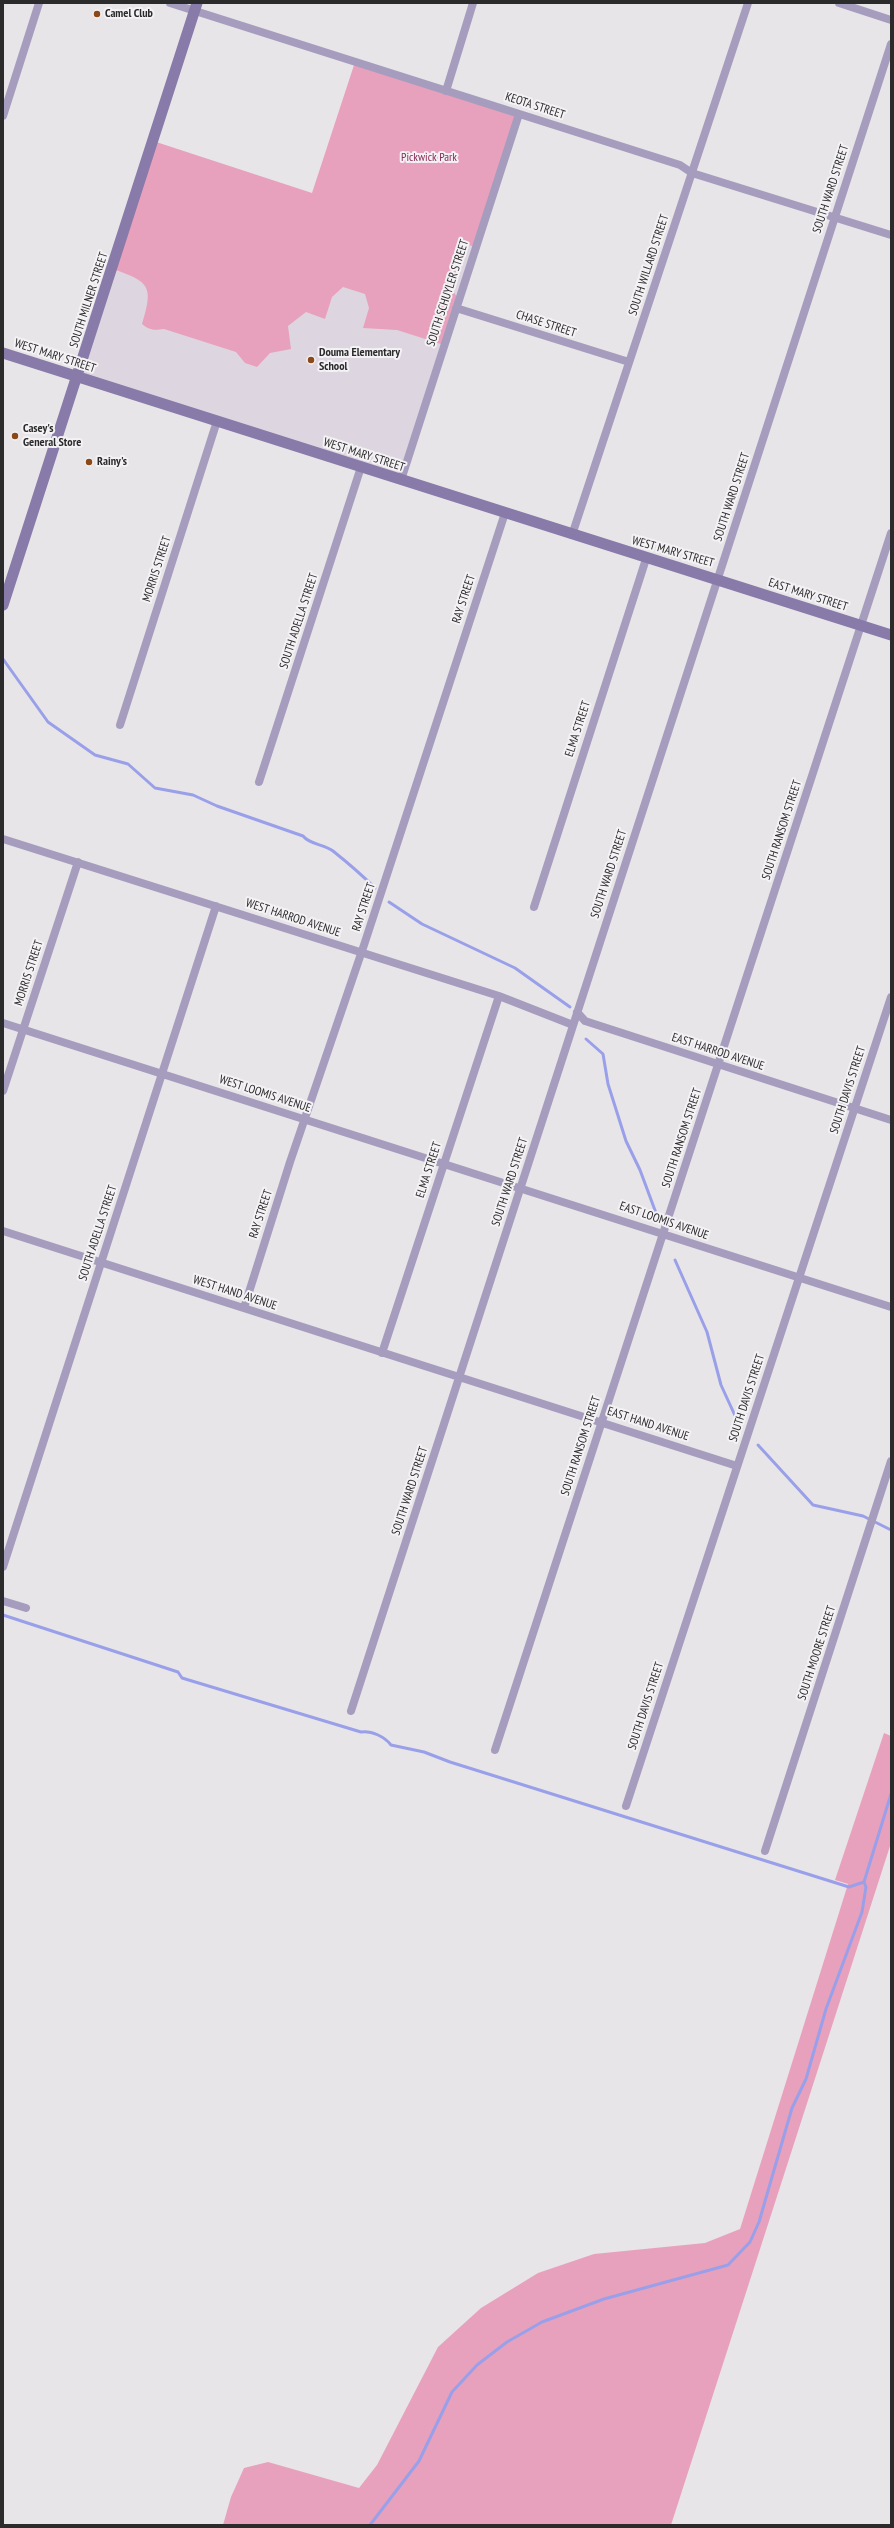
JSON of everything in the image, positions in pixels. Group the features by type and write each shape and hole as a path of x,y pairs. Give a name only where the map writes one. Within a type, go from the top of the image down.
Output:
{"main road":[{"name":"SOUTH MILNER STREET","path":"3,605 78,377 196,7"},
{"name":"WEST MARY STREET","path":"3,353 646,559 718,579"},
{"name":"EAST MARY STREET","path":"718,579 891,635"}],"street":[{"path":"3,116 40,3"},
{"name":"KEOTA STREET","path":"170,3 196,7 446,91 680,165 692,173 891,235"},
{"path":"446,91 473,3"},
{"name":"SOUTH WILLARD STREET","path":"572,535 748,3"},
{"path":"839,3 891,20"},
{"name":"SOUTH WARD STREET","path":"351,1711 891,44"},
{"name":"SOUTH SCHUYLER STREET","path":"400,480 519,114"},
{"name":"CHASE STREET","path":"456,308 629,362"},
{"name":"MORRIS STREET","path":"120,725 217,421"},
{"name":"SOUTH ADELLA STREET","path":"260,782 361,467"},
{"name":"RAY STREET","path":"244,1308 304,1119 359,952 364,945 505,513"},
{"name":"SOUTH RANSOM STREET","path":"495,1750 891,533"},
{"name":"ELMA STREET","path":"534,907 646,559"},
{"name":"WEST HARROD AVENUE","path":"3,839 499,996 573,1025"},
{"name":"MORRIS STREET","path":"3,1091 78,862"},
{"name":"SOUTH ADELLA STREET","path":"3,1567 216,906"},
{"name":"ELMA STREET","path":"382,1353 499,996"},
{"name":"SOUTH DAVIS STREET","path":"626,1806 891,997"},
{"name":"EAST HARROD AVENUE","path":"577,1012 585,1022 891,1120"},
{"name":"WEST LOOMIS AVENUE","path":"3,1023 520,1188"},
{"name":"EAST LOOMIS AVENUE","path":"520,1188 891,1307"},
{"name":"WEST HAND AVENUE","path":"3,1231 459,1377"},
{"name":"EAST HAND AVENUE","path":"459,1377 737,1466"},
{"name":"SOUTH MOORE STREET","path":"765,1851 871,1529 891,1461"},
{"path":"3,1600 26,1608"}],"shaded area":[{"path":"153,141 475,247 401,480 78,377"}],"green space":[{"name":"Pickwick Park","path":"355,62 519,114 475,247 465,244 451,288 459,300 444,345 397,330 363,328 369,308 365,294 343,287 332,297 325,319 306,312 288,326 291,349 270,353 257,367 245,363 236,352 164,329 150,329 142,324 148,301 146,287 141,282 125,273 113,269 153,141 312,193"},
{"path":"884,1733 891,1736 891,1843 671,2525 223,2525 231,2497 244,2468 268,2462 359,2488 377,2465 438,2347 481,2308 538,2273 594,2254 705,2243 740,2229 848,1884 835,1880"}],"waterway":[{"path":"3,659 48,722 95,755 128,764 155,788 193,795 217,806 303,836 309,841 333,851 375,888"},
{"path":"389,902 422,924 515,968 570,1007"},
{"path":"586,1039 603,1054 608,1084 626,1141 640,1170 656,1213"},
{"path":"675,1260 707,1332 721,1385 737,1420"},
{"path":"758,1445 813,1505 863,1516 891,1530"},
{"path":"3,1615 178,1672 182,1678 361,1732 373,1733 385,1739 391,1745 424,1752 450,1762 849,1887 864,1882"},
{"path":"370,2525 419,2461 452,2392 477,2365 507,2342 542,2322 604,2299 728,2265 750,2242 759,2222 792,2108 806,2079 826,2009 862,1912 866,1887 864,1882 891,1794"}],"place":[{"name":"Camel Club","path":"97,14"},
{"name":"Douma Elementary School","path":"311,360"},
{"name":"Casey's General Store","path":"15,436"},
{"name":"Rainy's","path":"89,462"}]}
